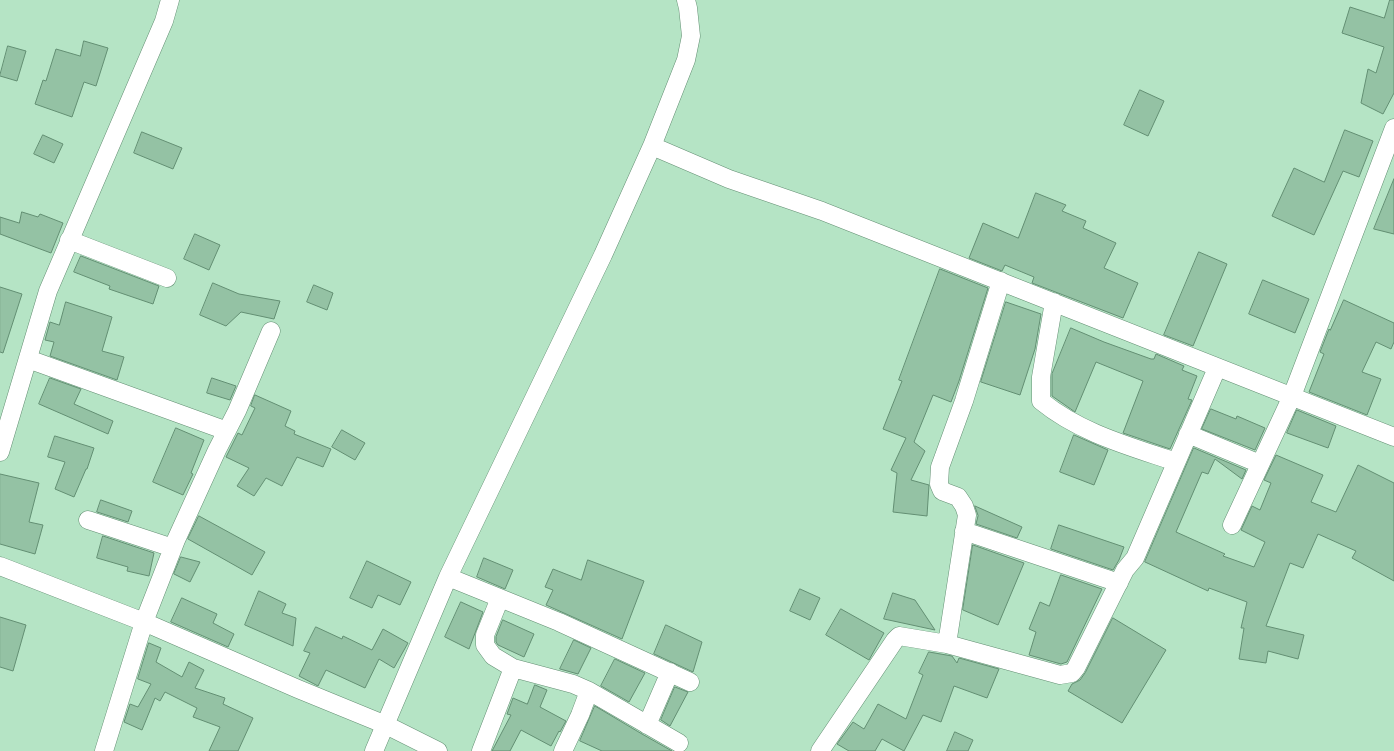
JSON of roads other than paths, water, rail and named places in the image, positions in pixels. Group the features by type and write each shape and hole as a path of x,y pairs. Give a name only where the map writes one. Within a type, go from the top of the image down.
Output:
{"street":[{"path":"0,452 48,291 164,21 170,0"},
{"path":"374,751 448,577 603,255 652,146 686,60 690,36 686,0"},
{"path":"1232,526 1292,396 1394,128"},
{"path":"652,146 729,179 822,210 1394,438"},
{"path":"69,240 167,278"},
{"path":"947,644 967,514 958,497 942,491 939,484 940,468 964,402 1002,281"},
{"path":"1054,302 1041,377 1041,401 1056,414 1086,431 1176,462"},
{"path":"104,751 144,622 173,548 271,331"},
{"path":"28,358 227,431"},
{"path":"820,751 899,636 947,644 1060,675 1072,673 1125,570 1134,558 1217,368"},
{"path":"1188,434 1260,464"},
{"path":"88,520 173,548"},
{"path":"964,531 1119,583"},
{"path":"0,566 144,622 386,725 438,751"},
{"path":"448,577 690,682"},
{"path":"500,598 485,635 485,646 493,656 513,668 573,684 589,691 679,743"},
{"path":"481,751 513,668"},
{"path":"647,725 670,672"},
{"path":"563,751 589,691"}]}
